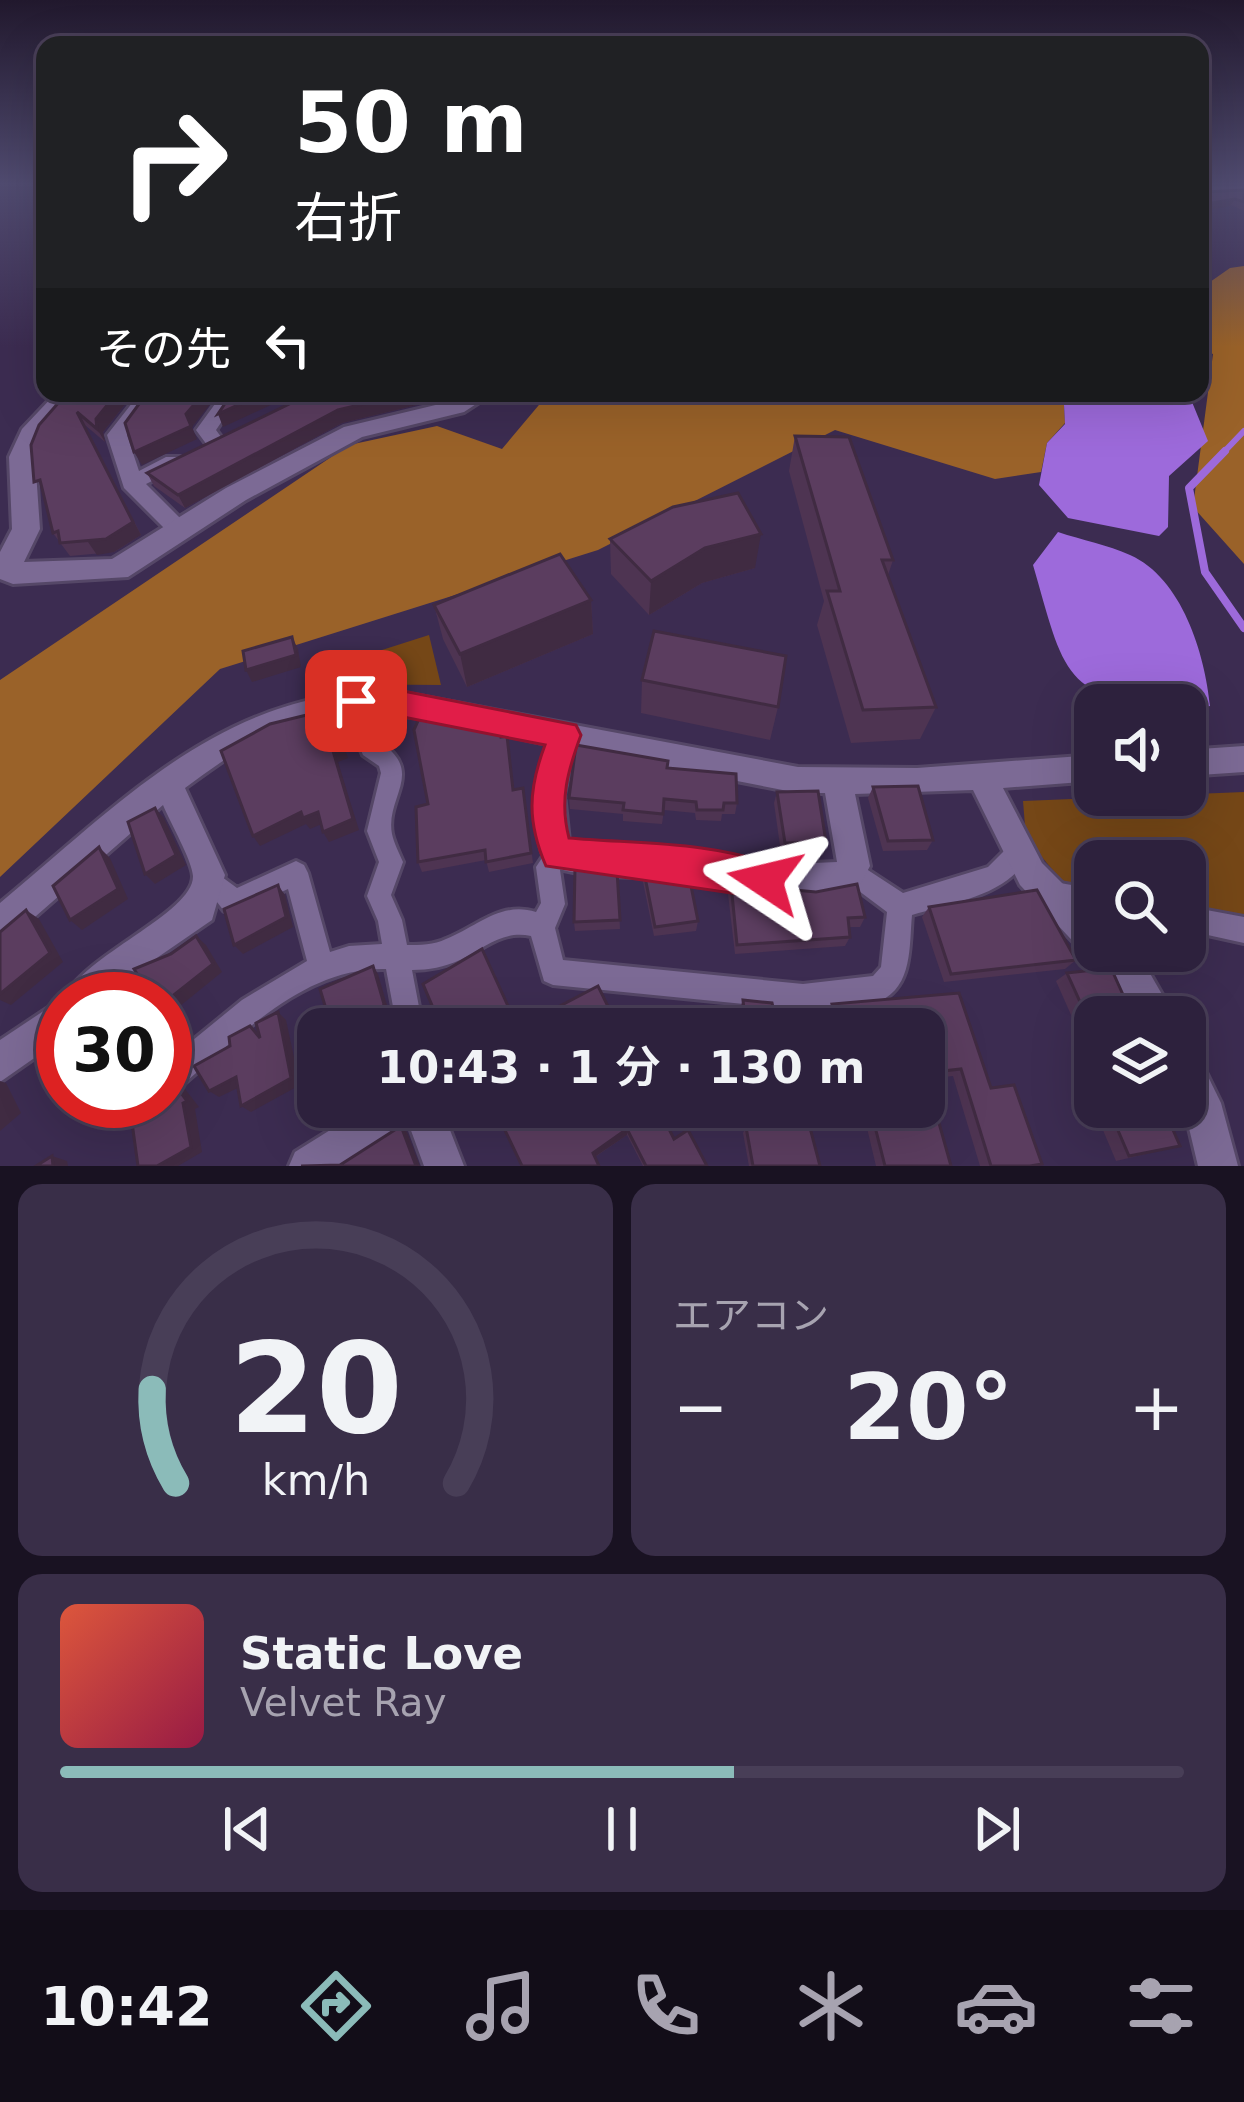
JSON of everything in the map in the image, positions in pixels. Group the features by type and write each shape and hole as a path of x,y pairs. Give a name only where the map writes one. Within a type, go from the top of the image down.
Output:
{"street":[{"path":"61,402 31,434 22,457 26,529 6,568 13,573 118,569 236,494 353,432 466,402"},
{"path":"143,402 118,435 132,483 180,532"},
{"path":"132,483 224,437 206,430 226,402"},
{"path":"0,925 198,762 281,716 356,701 383,701 758,774 837,780 1074,769"},
{"path":"383,701 371,748 389,761 392,772 380,831 391,862 379,896 390,920 406,1008"},
{"path":"558,854 546,805 549,777 565,735"},
{"path":"1206,762 1244,759"},
{"path":"981,775 1018,854 1074,919"},
{"path":"558,854 694,866 765,880 829,880 851,872 854,866 837,780"},
{"path":"113,972 200,908 208,891 208,875 170,785"},
{"path":"558,854 548,867 553,904 542,927 553,972 803,997 880,988 893,973 900,906"},
{"path":"900,906 995,877 1018,854"},
{"path":"851,872 900,906"},
{"path":"208,891 223,889 233,902 296,873 322,970"},
{"path":"1049,893 1074,898"},
{"path":"192,1060 289,983 346,959 448,952 503,920 524,919 542,927"},
{"path":"1206,923 1244,930"},
{"path":"1126,972 1144,996"},
{"path":"0,1064 36,1037"},
{"path":"1206,1119 1218,1166"},
{"path":"309,1166 369,1128"},
{"path":"430,1128 444,1166"}],"shaded area":[{"path":"1244,266 1244,564 1193,507 1213,354 1209,352 1209,283 1230,268"},
{"path":"541,402 1066,402 1065,423 1047,443 1041,472 995,479 835,430 598,550 220,669 0,877 0,680 349,445 437,426 502,449"},
{"path":"1192,402 1208,441 1169,476 1168,527 1159,536 1068,518 1039,485 1047,443 1065,424 1064,405"},
{"path":"1058,532 1104,545 1148,566 1164,581 1188,620 1203,664 1210,706 1206,707 1206,684 1085,684 1062,656 1033,565"},
{"path":"429,635 441,685 319,684 316,671"},
{"path":"1244,792 1244,923 1206,917 1206,840 1074,840 1074,892 1026,838 1023,801 1074,799 1074,816 1206,816 1206,794"}],"building":[{"path":"59,402 110,402 96,419 97,429 77,412 133,522 106,539 60,543 58,531 53,533 40,480 34,482 31,445 39,425"},
{"path":"140,402 196,402 186,414 191,426 134,452 125,423"},
{"path":"226,402 244,402 218,414"},
{"path":"293,402 372,402 338,410 178,495 147,473"},
{"path":"795,436 849,437 893,560 882,560 936,707 863,710 827,591 840,591"},
{"path":"738,493 761,534 705,548 651,581 610,539 673,507"},
{"path":"560,554 591,600 460,654 434,605"},
{"path":"654,631 786,656 778,707 642,680"},
{"path":"292,637 296,655 246,670 243,651"},
{"path":"331,709 343,747 333,751 353,819 323,832 318,812 303,818 301,812 253,836 221,751 270,724"},
{"path":"422,712 447,716 448,725 476,722 500,727 501,737 507,736 513,790 523,788 531,853 486,862 485,850 418,862 416,807 428,804 414,730"},
{"path":"576,745 668,761 667,768 736,774 737,803 724,803 723,810 697,810 696,802 664,799 663,814 623,810 624,803 569,798"},
{"path":"918,786 933,840 888,841 873,787"},
{"path":"818,791 826,842 785,843 777,792"},
{"path":"155,808 176,855 145,874 128,822"},
{"path":"99,847 118,889 70,920 53,886"},
{"path":"575,867 617,871 620,920 574,922"},
{"path":"644,872 689,876 698,921 655,927"},
{"path":"731,884 816,892 857,884 865,917 848,918 850,937 737,945"},
{"path":"278,885 286,917 234,945 224,909"},
{"path":"1037,890 1074,960 951,974 929,907"},
{"path":"26,910 50,953 0,994 0,932"},
{"path":"196,936 213,964 192,981 192,972 134,969 171,954"},
{"path":"482,949 509,1008 433,1008 423,984"},
{"path":"373,966 384,1004 383,1008 326,1008 320,989"},
{"path":"1113,972 1124,996 1077,996 1067,973"},
{"path":"598,986 609,1008 556,1008"},
{"path":"959,993 991,1088 1014,1085 1042,1164 991,1166 961,1069 945,1071 945,1008 833,1008 832,1004"},
{"path":"743,1000 772,1003 773,1008 744,1008"},
{"path":"278,1012 291,1078 241,1106 236,1077 209,1091 194,1066 230,1046 229,1037 250,1026 260,1038 256,1023"},
{"path":"133,1128 188,1128 191,1147 157,1166 138,1166"},
{"path":"402,1128 416,1166 301,1166 340,1165"},
{"path":"504,1128 668,1128 674,1139 688,1130 707,1166 646,1166 627,1129 593,1153 599,1166 522,1166"},
{"path":"746,1128 810,1128 820,1166 753,1166"},
{"path":"875,1128 940,1128 951,1166 885,1166"},
{"path":"1117,1128 1172,1128 1180,1146 1129,1156"}],"waterway":[{"path":"1222,454 1244,431"},
{"path":"1225,451 1189,488 1205,572 1244,628"}],"route":[{"path":"356,701 393,702 565,735 549,777 546,805 558,854 694,866 765,880"}]}
